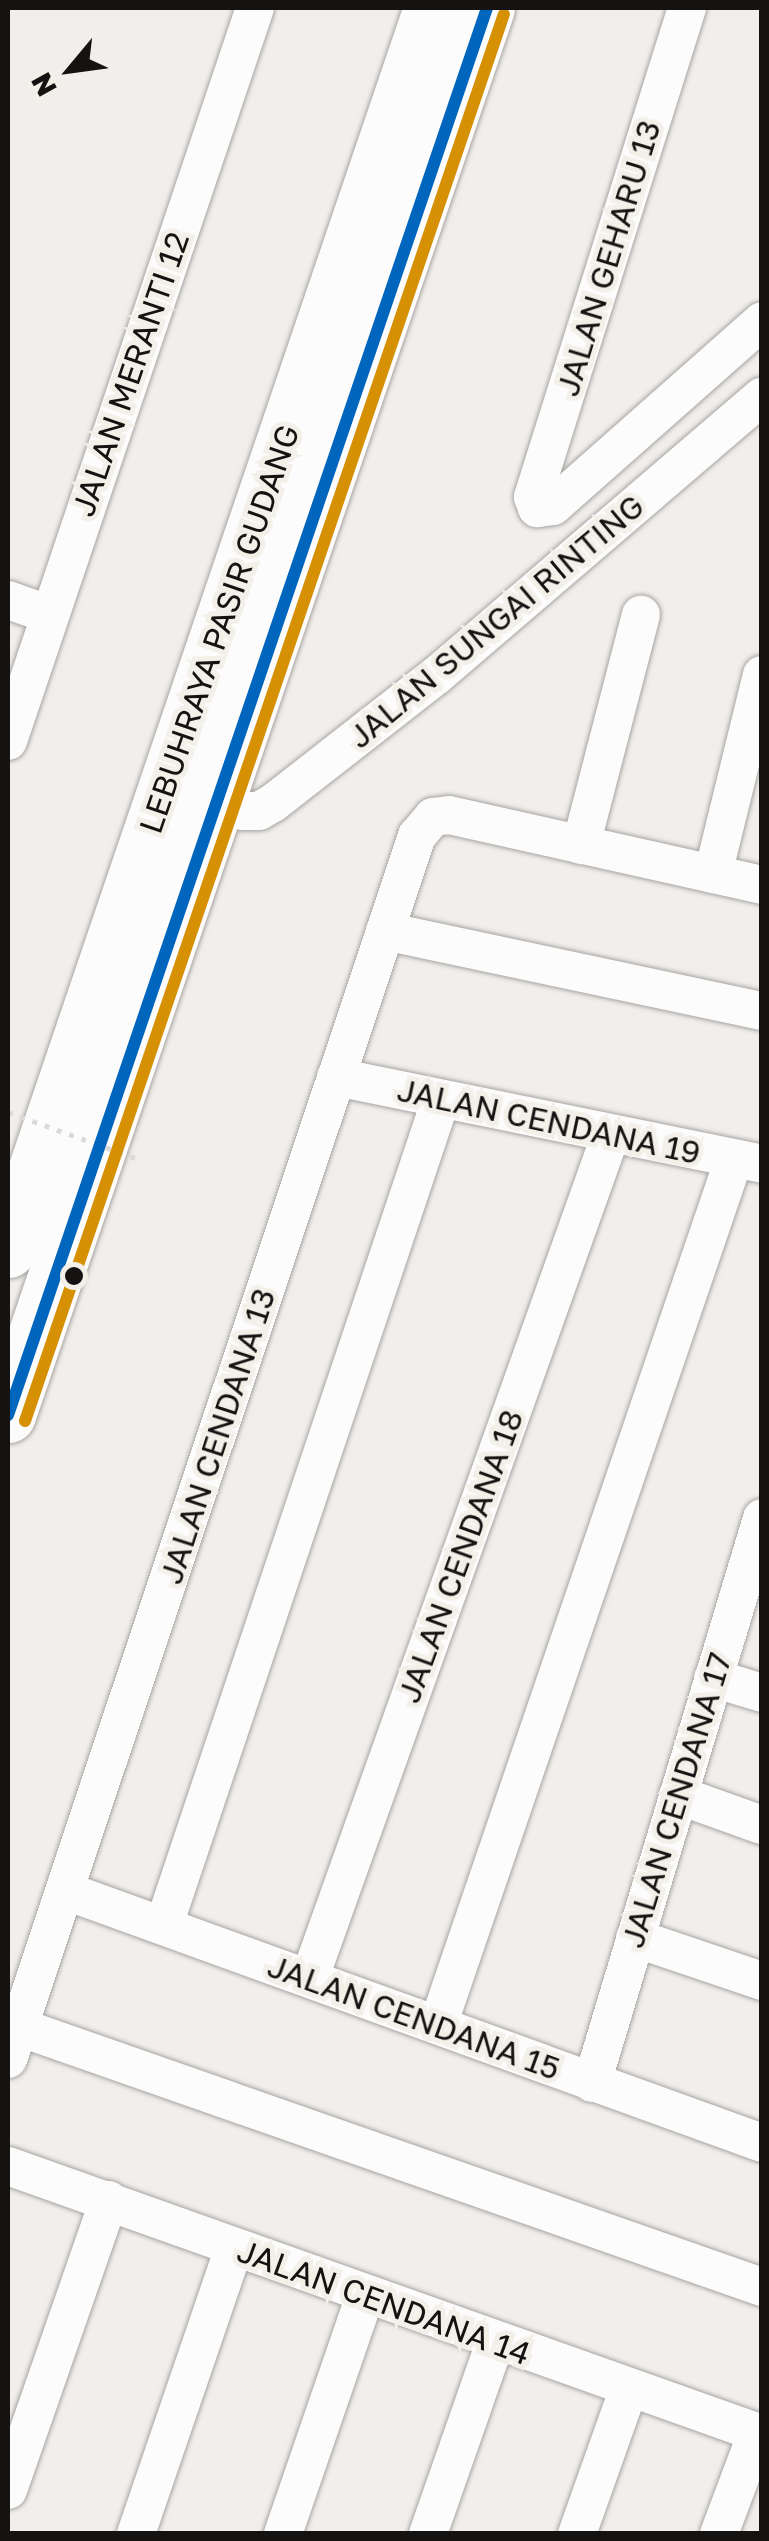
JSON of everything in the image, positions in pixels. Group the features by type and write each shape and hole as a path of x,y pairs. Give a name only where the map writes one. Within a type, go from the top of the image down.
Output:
{"highway":[{"name":"LEBUHRAYA PASIR GUDANG","path":"8,1250 431,8"},
{"name":"LEBUHRAYA PASIR GUDANG","path":"8,1415 487,8"}],"street":[{"name":"JALAN MERANTI 12","path":"8,741 255,8"},
{"name":"JALAN GEHARU 13","path":"687,8 533,496 537,508 553,506 762,321"},
{"name":"JALAN SUNGAI RINTING","path":"218,801 243,812 259,810 273,802 437,675 762,396"},
{"path":"8,600 48,614"},
{"path":"641,615 581,844 762,884"},
{"path":"713,874 762,676"},
{"name":"JALAN CENDANA 13","path":"13,2043 417,836 433,817 449,815 581,844"},
{"path":"386,930 762,1011"},
{"name":"JALAN CENDANA 19","path":"336,1078 748,1162"},
{"path":"164,1926 441,1099"},
{"name":"JALAN CENDANA 18","path":"310,1977 611,1134"},
{"path":"438,2025 748,1162"},
{"name":"JALAN CENDANA 17","path":"592,2083 762,1518"},
{"path":"713,1678 762,1693"},
{"path":"678,1795 762,1825"},
{"name":"JALAN CENDANA 15","path":"66,1891 762,2143"},
{"path":"635,1938 762,1981"},
{"path":"13,2043 762,2287"},
{"name":"JALAN CENDANA 14","path":"8,2166 495,2343 759,2433"},
{"path":"8,2490 109,2200"},
{"path":"136,2534 234,2247"},
{"path":"283,2534 366,2296"},
{"path":"428,2534 495,2343"},
{"path":"577,2534 629,2388"},
{"path":"719,2534 759,2433"}],"path":[{"path":"8,1112 135,1158"}],"transit line":[{"path":"8,1415 487,8"},
{"path":"25,1421 504,14"}]}
